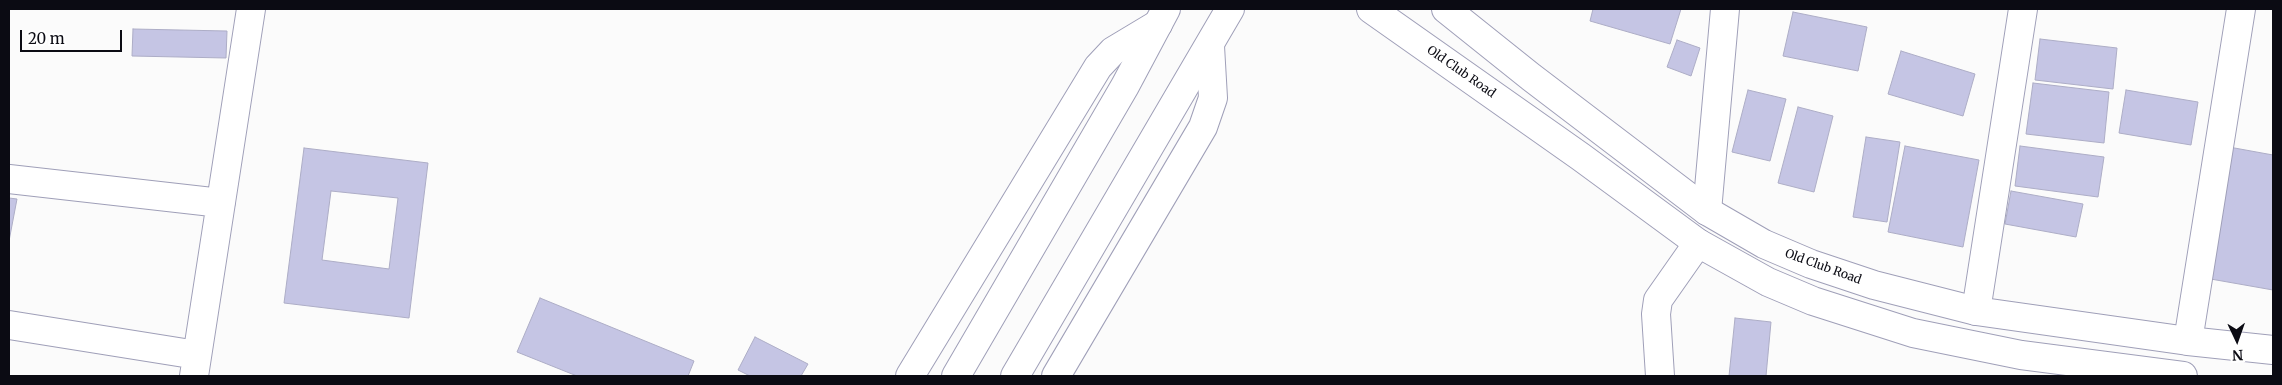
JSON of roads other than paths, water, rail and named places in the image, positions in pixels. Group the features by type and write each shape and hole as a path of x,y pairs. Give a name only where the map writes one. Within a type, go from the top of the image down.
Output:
{"street":[{"path":"9,325 195,365 251,9"},
{"path":"1015,376 1230,9"},
{"name":"Old Club Road","path":"1371,9 1581,157 1698,243 1768,282 1847,312 1913,333 2021,354 2165,375"},
{"name":"Old Club Road","path":"1446,9 1531,77 1707,211 1764,244 1811,264 1874,286 1976,311 2188,341 2273,350"},
{"path":"1707,211 1725,9"},
{"path":"1976,311 2023,9"},
{"path":"2188,341 2241,9"},
{"path":"956,376 1126,86 1162,17"},
{"path":"910,376 1098,67 1113,51 1162,17"},
{"path":"1056,376 1203,127 1213,98 1210,46"},
{"path":"9,179 220,203"},
{"path":"1660,376 1656,314 1658,300 1698,243"}]}
